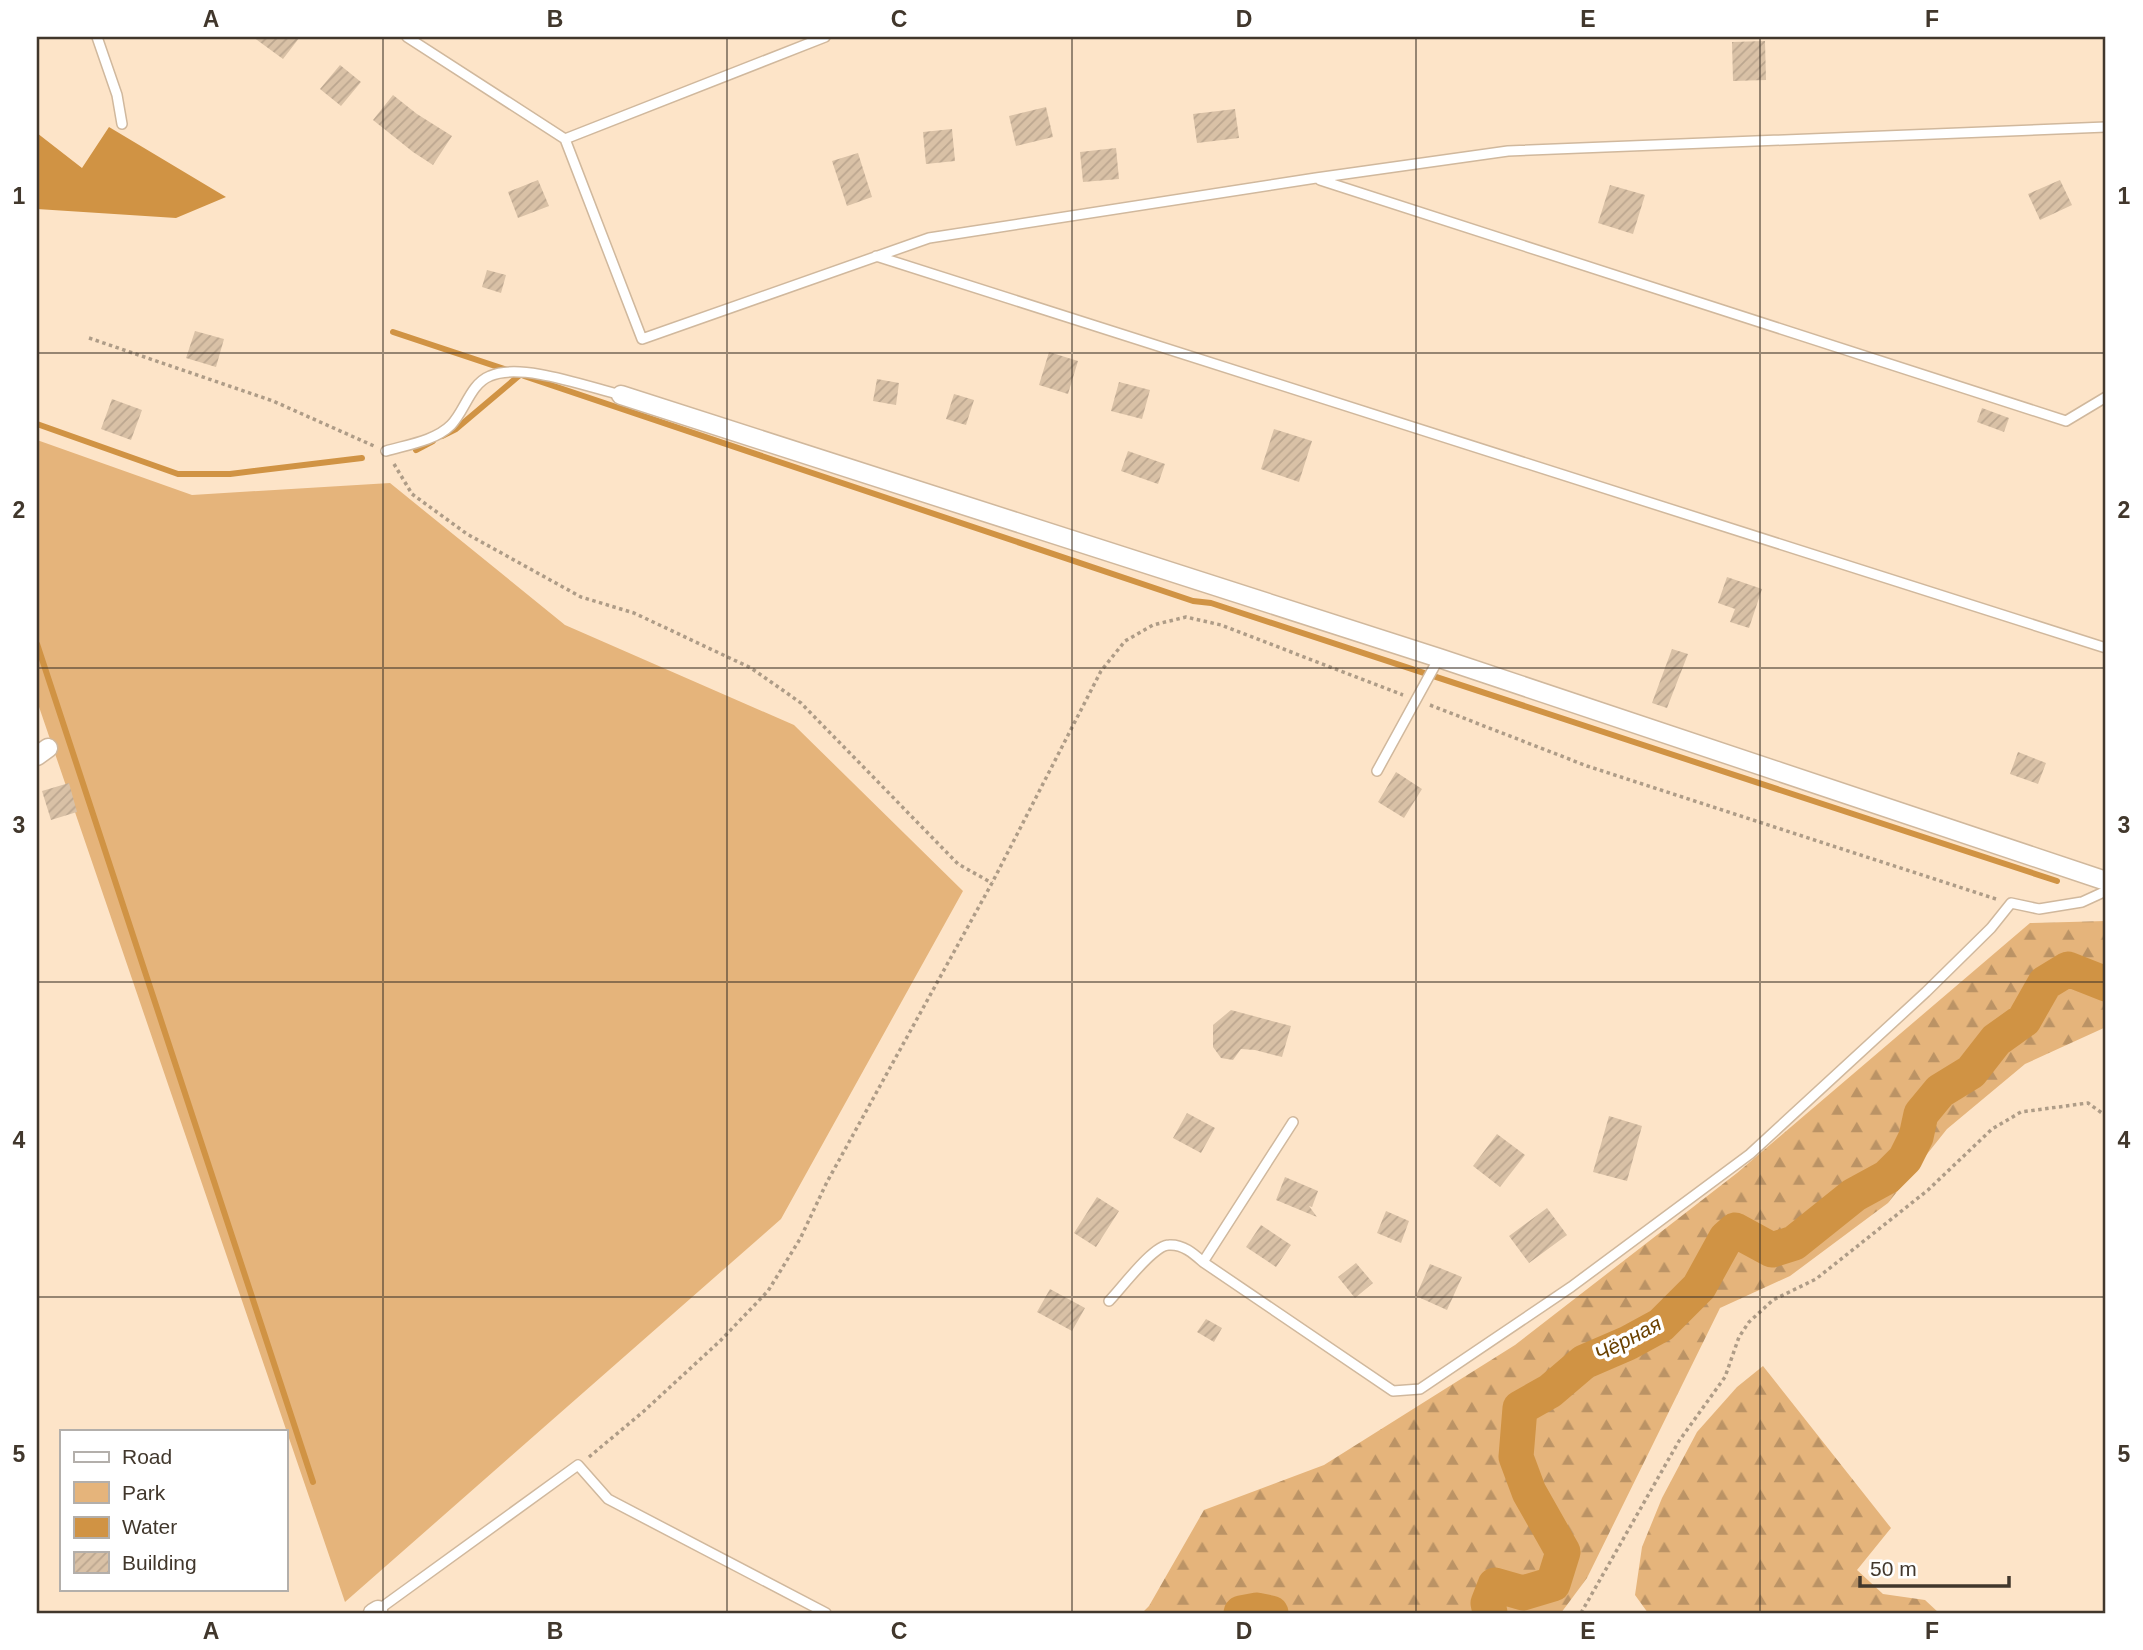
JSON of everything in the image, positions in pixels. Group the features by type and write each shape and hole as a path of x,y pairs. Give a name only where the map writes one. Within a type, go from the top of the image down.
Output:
{"street":[{"path":"621,396 1439,658 2106,881"}],"lane":[{"path":"97,37 117,95 122,124"},
{"path":"407,37 565,139 642,339 929,238 1316,178 1508,151 2106,127"},
{"path":"565,139 825,37"},
{"path":"1316,178 2066,421 2106,397"},
{"path":"876,257 2106,648"},
{"path":"386,451 428,438 450,426 480,382 490,376 507,372 528,372 621,396"},
{"path":"1377,771 1439,658"},
{"path":"1109,1301 1156,1250 1168,1244 1189,1249 1203,1262 1393,1391 1420,1389 1571,1287 1749,1154 1926,992 1991,928 2011,903 2039,909 2082,902 2106,891"},
{"path":"1203,1262 1293,1122"},
{"path":"376,1612 578,1465 608,1499 826,1613"}],"path":[{"path":"89,338 273,401 386,451 412,494 467,534 581,597 634,612 751,668 801,703 958,864 992,883"},
{"path":"578,1465 645,1411 768,1291 800,1239 827,1182 992,883 1101,671 1125,641 1153,625 1186,617 1221,625 1587,766 2011,903"},
{"path":"1581,1613 1679,1441 1725,1377 1739,1337 1749,1322 1773,1300 1816,1279 1928,1190 1992,1129 2021,1112 2088,1103 2106,1116"}],"green space":[{"path":"37,440 192,495 390,483 565,625 794,725 963,891 781,1219 345,1602 287,1430 37,701"},
{"path":"2106,921 2106,1027 2025,1064 1947,1129 1888,1203 1790,1276 1720,1308 1587,1578 1561,1613 1142,1613 1149,1606 1204,1510 1324,1465 1515,1345 1737,1173 2030,923"},
{"path":"1763,1366 1891,1528 1857,1570 1883,1594 1925,1600 1939,1613 1648,1613 1635,1595 1642,1547 1662,1498 1697,1432 1737,1387"}],"water":[{"path":"109,127 226,197 176,218 37,209 37,133 82,168"}],"building":[{"path":"253,37 300,37 283,59"},
{"path":"1765,41 1766,80 1733,81 1732,42"},
{"path":"340,65 361,82 341,106 320,89"},
{"path":"393,95 452,136 433,165 373,120"},
{"path":"1046,107 1053,137 1016,146 1009,116"},
{"path":"1235,109 1239,138 1197,143 1193,114"},
{"path":"952,129 955,161 926,164 923,132"},
{"path":"1116,148 1119,179 1083,182 1080,152"},
{"path":"858,153 872,197 847,206 832,161"},
{"path":"538,180 549,206 518,218 508,192"},
{"path":"2060,180 2072,205 2040,220 2028,194"},
{"path":"1610,185 1645,195 1633,234 1598,223"},
{"path":"487,270 506,275 501,293 482,287"},
{"path":"195,331 224,339 216,367 186,358"},
{"path":"1049,352 1078,361 1068,394 1039,385"},
{"path":"877,379 899,383 896,405 873,401"},
{"path":"1119,382 1150,390 1142,419 1111,411"},
{"path":"954,394 974,400 966,425 946,419"},
{"path":"112,399 142,410 131,440 101,429"},
{"path":"1982,408 2009,418 2004,432 1977,422"},
{"path":"1274,429 1312,441 1299,482 1261,469"},
{"path":"1128,451 1165,464 1158,484 1121,471"},
{"path":"1727,577 1762,589 1749,628 1730,622 1735,609 1718,603"},
{"path":"1672,649 1688,654 1667,708 1652,703"},
{"path":"2018,752 2046,763 2038,784 2010,774"},
{"path":"1396,772 1422,789 1404,818 1378,802"},
{"path":"69,783 77,812 51,820 42,791"},
{"path":"1231,1010 1291,1026 1282,1057 1241,1049 1233,1060 1221,1058 1213,1047 1213,1025"},
{"path":"1187,1113 1215,1128 1201,1153 1173,1138"},
{"path":"1609,1116 1642,1126 1627,1181 1593,1172"},
{"path":"1497,1134 1525,1155 1500,1187 1473,1166"},
{"path":"1285,1177 1318,1191 1312,1207 1309,1206 1317,1217 1276,1200"},
{"path":"1097,1197 1119,1211 1096,1247 1074,1233"},
{"path":"1547,1208 1567,1235 1529,1263 1509,1236"},
{"path":"1386,1211 1409,1221 1401,1243 1377,1233"},
{"path":"1261,1225 1291,1245 1276,1267 1246,1247"},
{"path":"1356,1263 1373,1283 1355,1298 1338,1277"},
{"path":"1430,1264 1462,1277 1447,1310 1416,1296"},
{"path":"1050,1289 1085,1308 1072,1331 1037,1312"},
{"path":"1206,1319 1222,1328 1214,1342 1197,1332"}],"waterway":[{"path":"393,332 510,371"},
{"path":"442,436 456,429 521,374"},
{"path":"524,376 1193,601 1211,603 2057,881"},
{"path":"37,424 178,474 230,474 362,458"},
{"path":"416,450 433,441"},
{"path":"37,644 313,1482"},
{"name":"Чёрная","path":"1490,1613 1488,1603 1495,1585 1523,1593 1553,1584 1563,1552 1529,1492 1516,1457 1520,1408 1550,1391 1584,1362 1661,1325 1699,1287 1726,1238 1735,1230 1772,1250 1794,1243 1854,1195 1887,1177 1905,1159 1916,1137 1921,1114 1940,1091 1971,1072 1996,1040 2024,1020 2045,983 2068,969 2106,984"},
{"name":"Чёрная","path":"1241,1613 1257,1610 1271,1613"}]}
